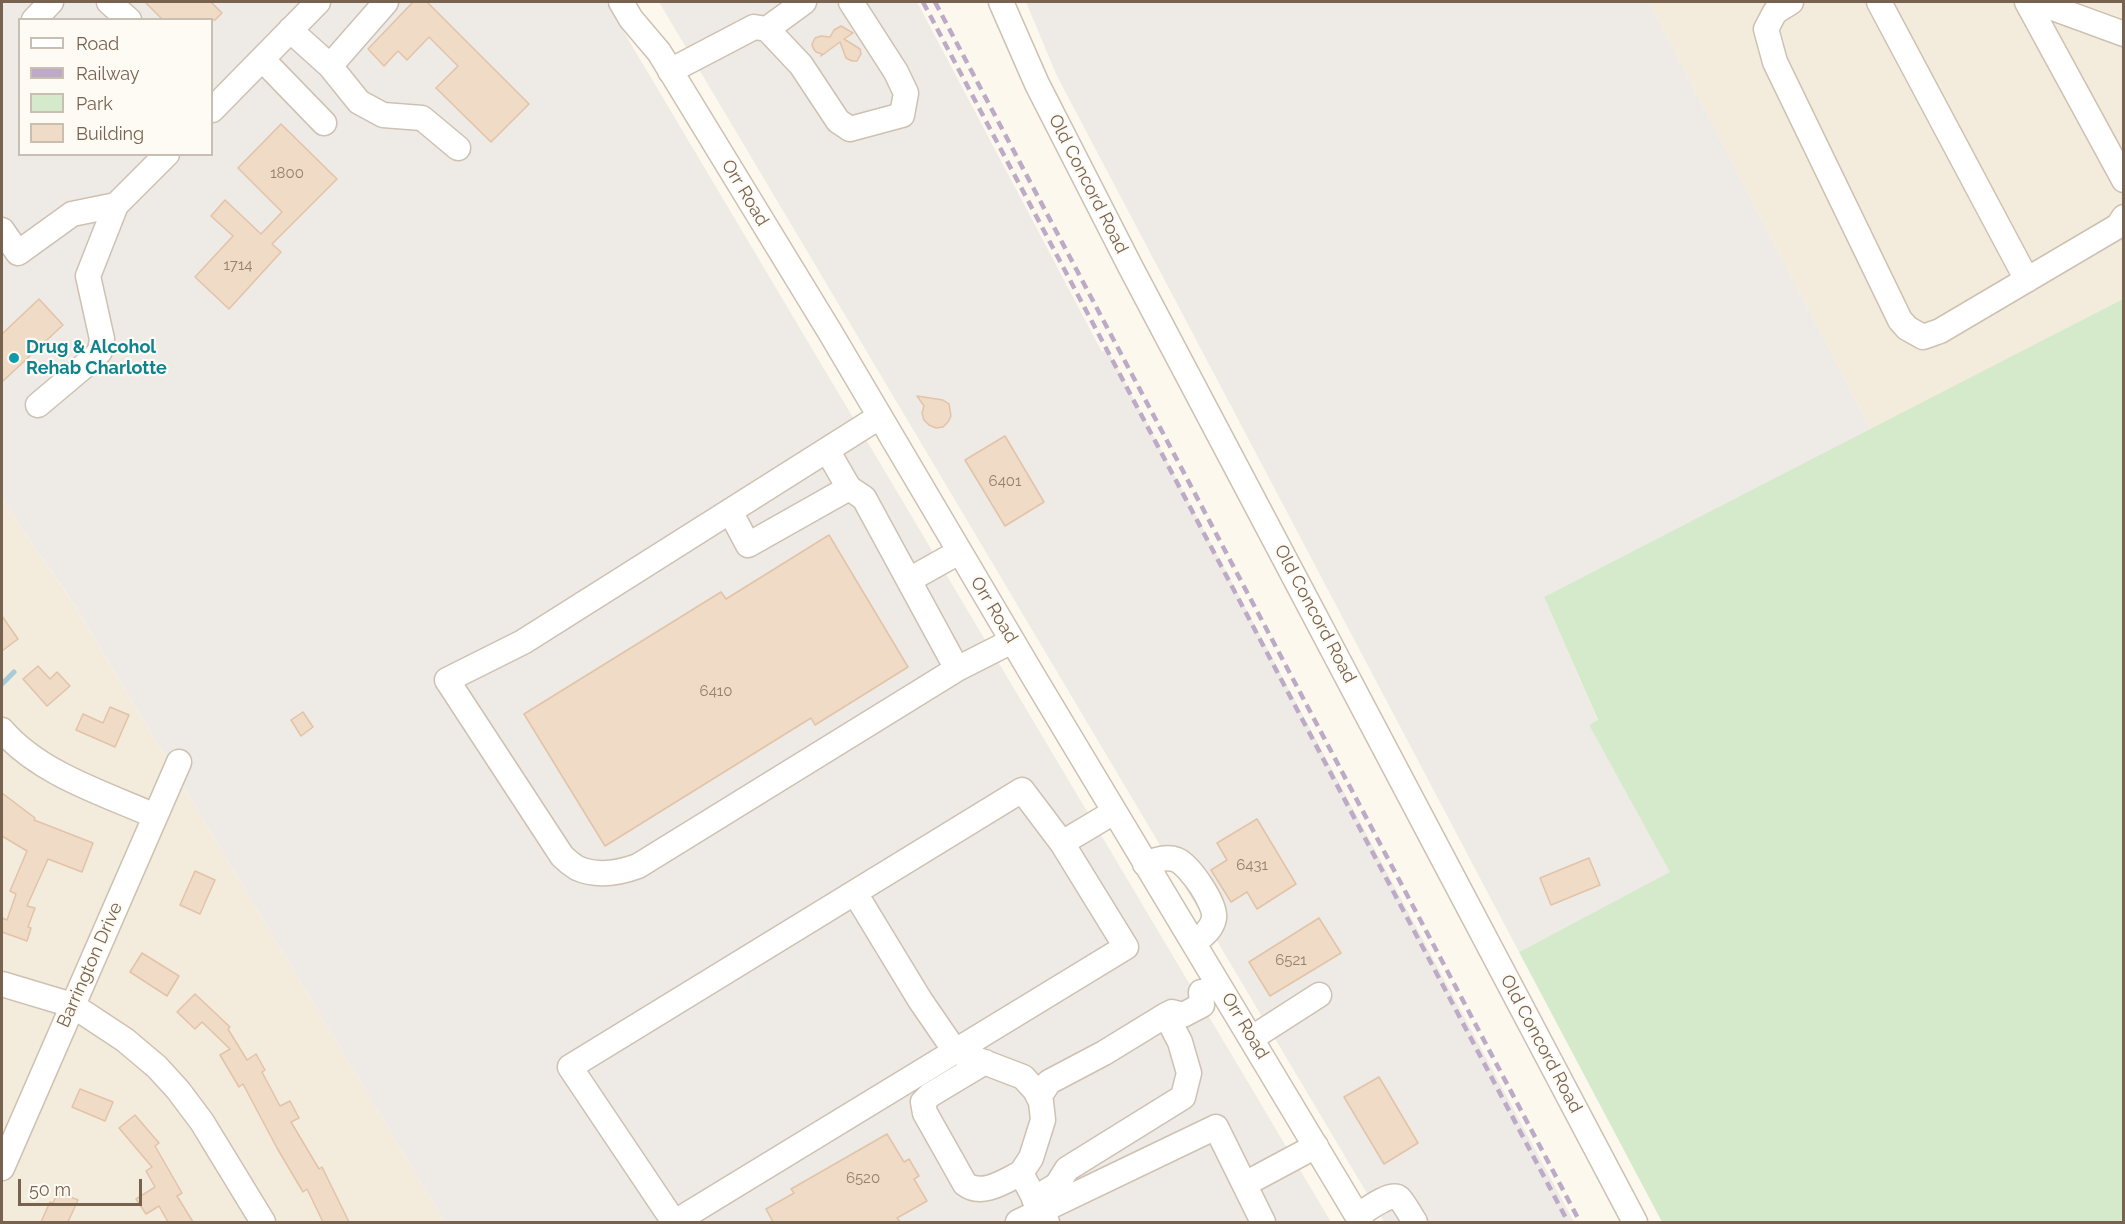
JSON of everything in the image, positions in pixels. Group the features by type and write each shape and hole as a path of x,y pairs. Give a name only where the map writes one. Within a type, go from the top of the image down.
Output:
{"street":[{"path":"36,18 51,2"},
{"path":"109,2 127,18"},
{"path":"330,66 386,2"},
{"name":"Orr Road","path":"621,2 631,19 659,52 1194,943 1210,987 1252,1038 1359,1219"},
{"path":"766,29 804,2"},
{"path":"670,71 754,27 766,29 801,65 838,122 850,129 902,115 906,93 896,72 851,2"},
{"name":"Old Concord Road","path":"1001,2 1037,84 1130,266 1635,1222"},
{"path":"1791,2 1775,12 1767,29 1775,62 1900,320 1908,328 1923,337 1931,335 2118,226 2124,217"},
{"path":"1879,2 2027,280"},
{"path":"213,106 290,30 310,4"},
{"path":"2030,6 2053,8 2124,34"},
{"path":"2030,6 2124,180"},
{"path":"290,30 330,66 359,102 383,115 422,118 458,148"},
{"path":"262,59 324,123"},
{"path":"2097,130 2124,136"},
{"path":"38,405 100,351 102,339 88,276 116,205 165,156"},
{"path":"2,230 18,253 72,214 116,205"},
{"path":"879,417 524,642 447,680 562,856 577,867 594,872 619,873 638,866 957,669 1012,641"},
{"path":"827,450 849,488 864,498 957,669"},
{"path":"730,512 748,544 849,488"},
{"path":"909,580 959,552"},
{"path":"2,730 18,747 50,769 155,816"},
{"name":"Barrington Drive","path":"2,1168 179,762"},
{"path":"1022,790 1062,843 1126,947 674,1222 570,1067 855,893 1022,790"},
{"path":"1062,843 1114,812"},
{"path":"1145,864 1164,858 1177,860 1189,868 1215,916 1211,928 1194,943"},
{"path":"855,893 920,1000 955,1051 985,1062 1023,1077 1040,1102 1043,1120 1031,1158 1021,1173 985,1189 972,1190 965,1185 925,1113 923,1102 930,1095 985,1062"},
{"path":"2,984 72,1005 125,1040 157,1067 202,1122 263,1222"},
{"path":"1040,1102 1049,1082 1104,1053 1169,1013 1183,1015 1202,1005 1210,987"},
{"path":"1252,1038 1319,995"},
{"path":"1040,1211 1066,1169 1183,1097 1189,1073 1169,1013"},
{"path":"1023,1077 1090,1048 1104,1053"},
{"path":"1018,1222 1216,1127 1263,1222"},
{"path":"1245,1184 1316,1146"},
{"path":"1021,1173 1040,1211"},
{"path":"1359,1219 1387,1197 1394,1196 1399,1198 1415,1222"}],"shaded area":[{"path":"2,2 606,2 1331,1222 445,1222 74,604 2,499"},
{"path":"659,2 917,2 1102,352 1107,349 1574,1222 1384,1222"},
{"path":"1026,2 1649,2 1871,430 1544,597 1598,721 1589,725 1671,872 1519,952 1057,76"},
{"path":"1649,2 2123,2 2123,299 1871,430"},
{"path":"2,499 75,606 445,1222 2,1222"}],"green space":[{"path":"2123,299 2123,1222 1662,1222 1519,952 1670,872 1589,725 1598,720 1544,597"}],"building":[{"path":"145,2 211,2 222,13 215,20 213,18 161,18"},
{"path":"413,2 427,2 529,104 491,142 436,88 458,66 429,37 407,60 398,51 384,66 368,49"},
{"path":"841,26 853,33 844,39 860,49 861,54 857,61 846,58 840,42 821,56 822,54 813,48 815,38 830,37 834,30"},
{"path":"281,124 337,179 272,244 281,252 229,309 195,277 233,236 211,216 225,200 261,234 282,212 238,168"},
{"name":"Drug & Alcohol Rehab Charlotte","path":"39,299 63,325 2,382 2,334"},
{"path":"917,396 943,400 949,404 951,416 943,427 936,428 924,420 922,413 924,406"},
{"path":"1005,436 1044,502 1005,526 965,460"},
{"path":"829,535 908,667 815,725 811,718 605,846 524,714 721,592 726,599"},
{"path":"2,616 18,639 2,651"},
{"path":"38,666 50,679 57,672 70,686 47,706 23,679"},
{"path":"110,707 129,715 115,747 76,730 83,714 103,723"},
{"path":"303,712 313,727 301,736 291,720"},
{"path":"2,793 35,818 34,820 93,843 82,872 48,859 27,906 35,908 28,927 31,928 27,941 2,932 2,918 7,920 16,894 10,891 27,851 2,836"},
{"path":"1257,819 1296,884 1257,909 1247,892 1231,902 1211,870 1227,860 1217,843"},
{"path":"1589,858 1600,885 1551,905 1540,878"},
{"path":"195,871 215,880 200,914 180,905"},
{"path":"1319,918 1341,953 1270,996 1249,962"},
{"path":"142,953 179,976 167,996 130,972"},
{"path":"195,994 230,1027 228,1029 247,1060 256,1054 265,1070 262,1072 280,1106 290,1101 299,1118 291,1122 319,1169 322,1167 349,1222 323,1222 307,1189 303,1192 243,1084 239,1087 220,1055 230,1049 202,1022 195,1029 177,1012"},
{"path":"1379,1077 1418,1143 1384,1164 1344,1097"},
{"path":"80,1089 113,1102 105,1121 72,1107"},
{"path":"135,1115 159,1143 155,1146 182,1193 177,1196 193,1222 168,1222 159,1206 146,1214 136,1199 155,1187 146,1171 152,1167 119,1128"},
{"path":"887,1134 904,1162 909,1159 919,1176 914,1179 927,1201 897,1218 900,1222 773,1222 766,1209 794,1193 791,1189"},
{"path":"58,1192 78,1200 68,1222 41,1222 50,1202 53,1203"}],"waterway":[{"path":"2,684 14,672"}],"railway":[{"path":"923,2 1568,1222"},
{"path":"935,2 1580,1222"}],"place":[{"name":"Drug & Alcohol Rehab Charlotte","path":"14,358"}]}
